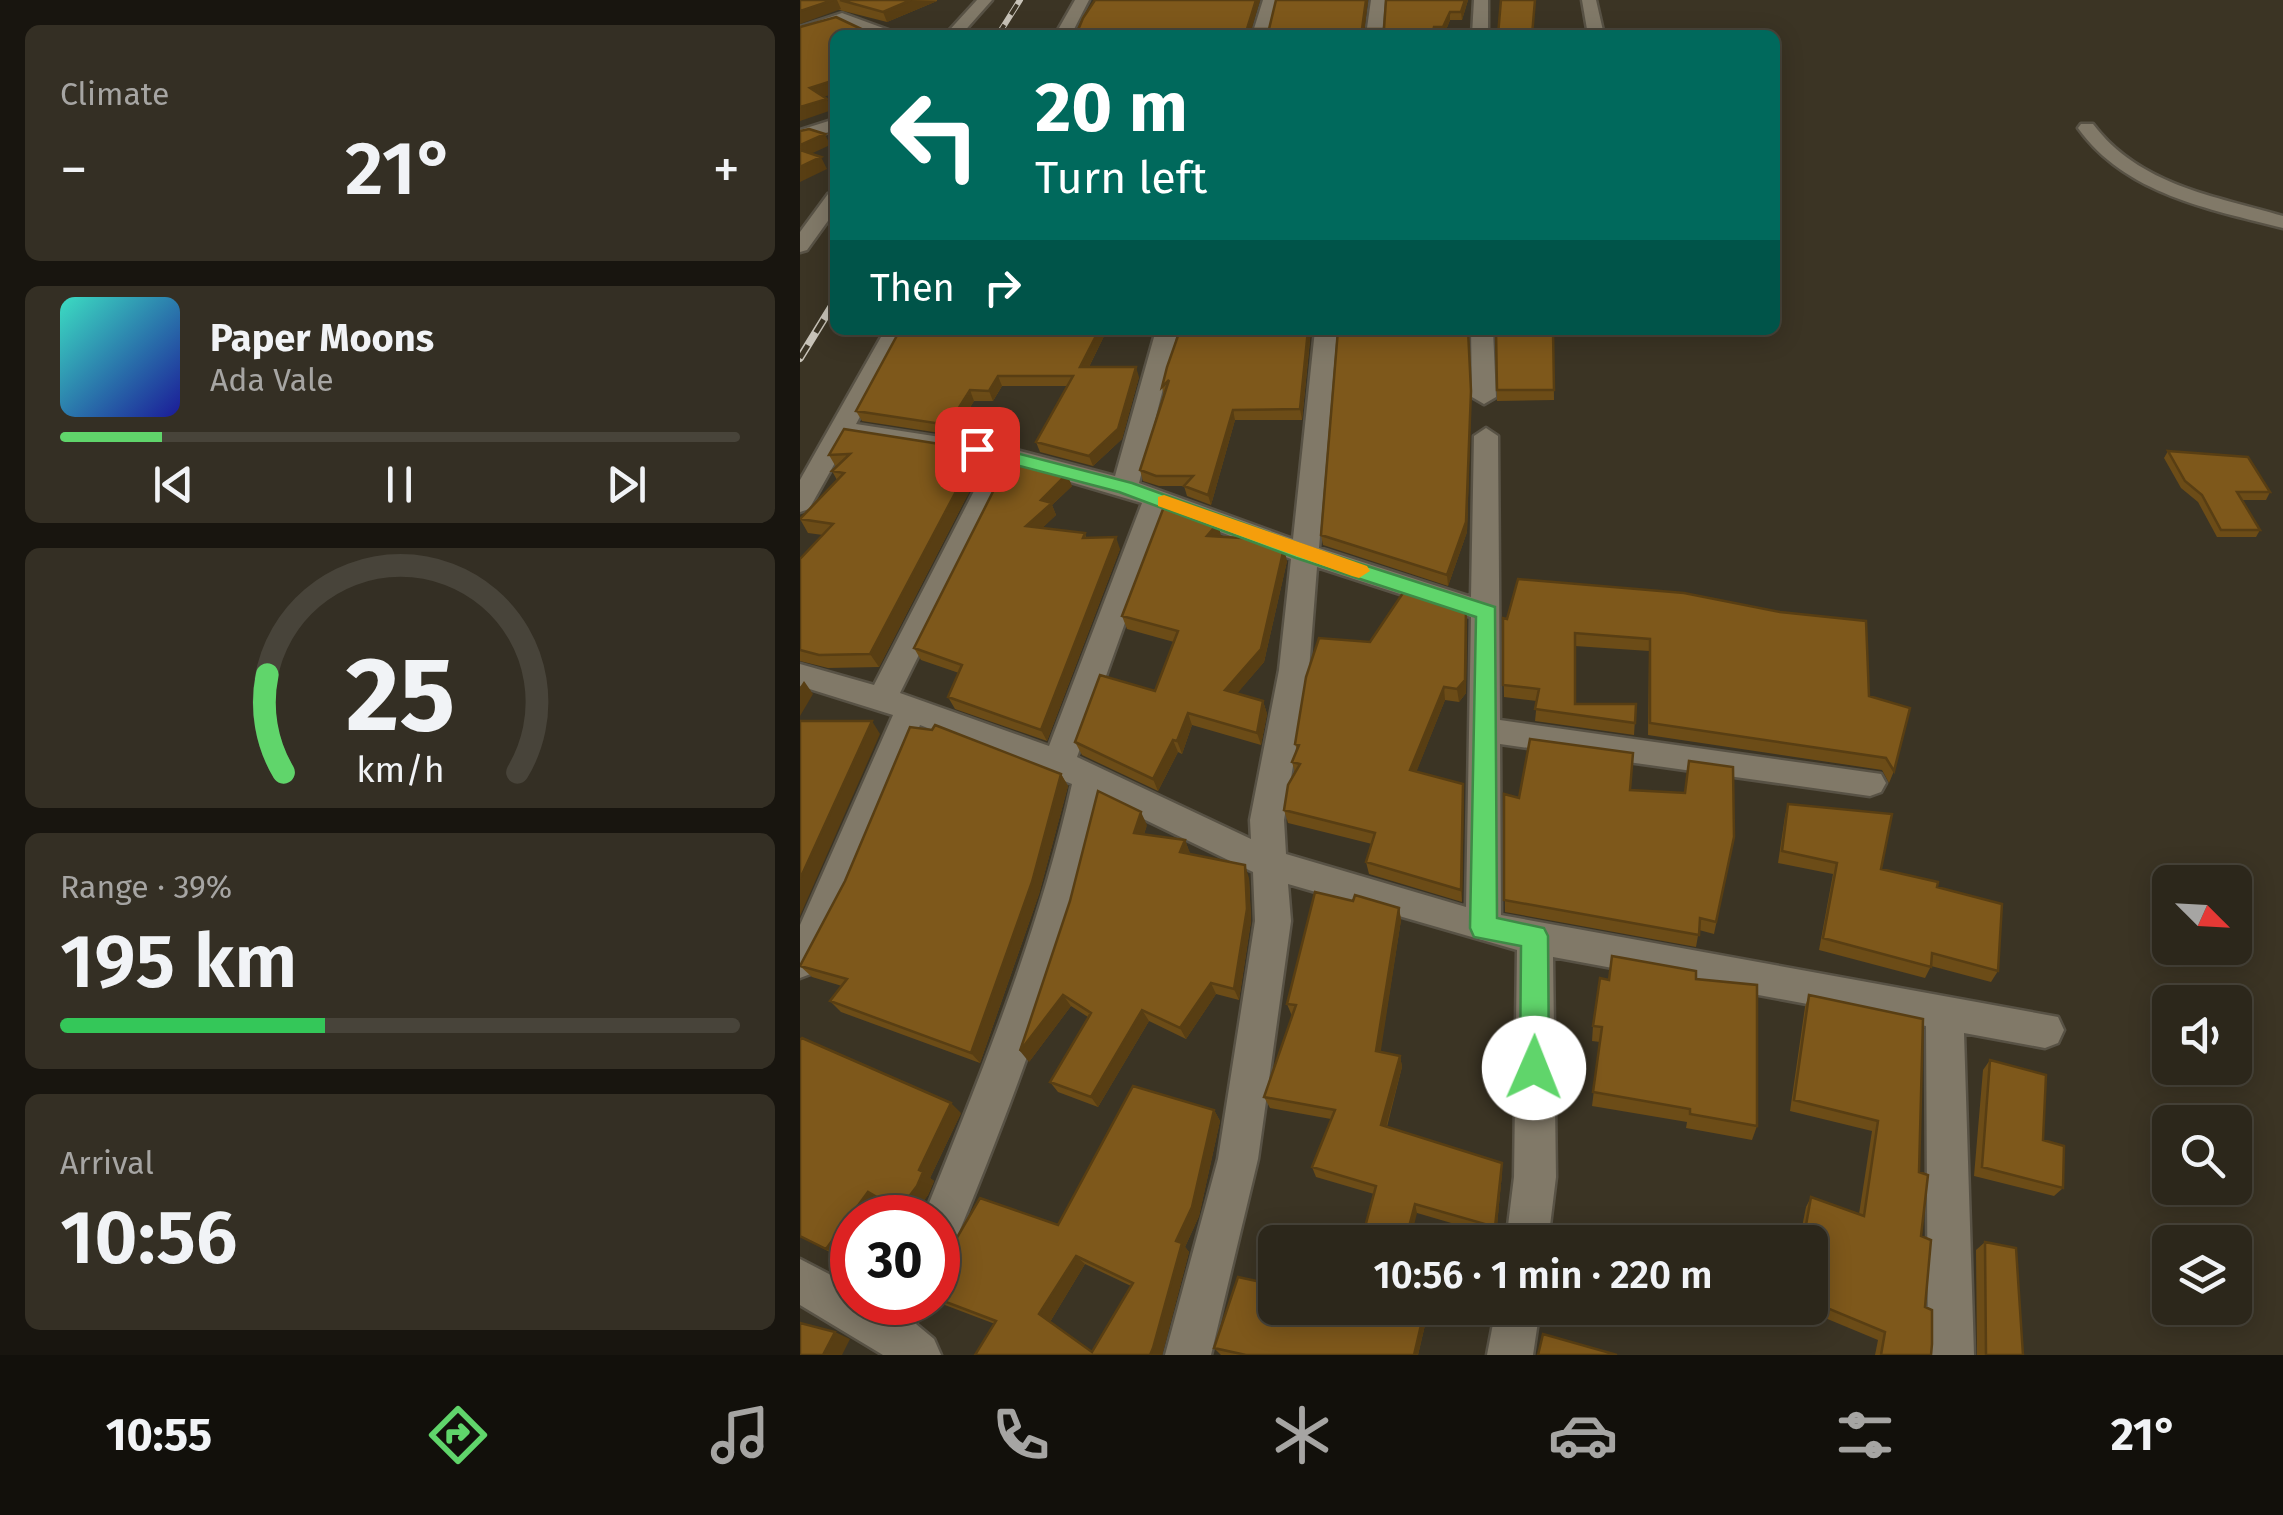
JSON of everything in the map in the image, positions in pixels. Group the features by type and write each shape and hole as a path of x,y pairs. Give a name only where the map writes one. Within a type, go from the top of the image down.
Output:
{"street":[{"path":"957,30 985,0"},
{"path":"1066,30 1082,0"},
{"path":"1261,30 1270,0"},
{"path":"1375,30 1378,0"},
{"path":"1480,30 1481,0"},
{"path":"1589,0 1595,30"},
{"path":"814,9 876,30"},
{"path":"800,32 842,18"},
{"path":"800,136 830,126"},
{"path":"2087,128 2100,151 2154,181 2283,222"},
{"path":"800,246 830,205"},
{"path":"800,503 893,335"},
{"path":"1125,487 1166,335"},
{"path":"1188,1355 1238,1159 1273,921 1267,863 1268,820 1294,670 1325,335"},
{"path":"1482,335 1484,397"},
{"path":"842,429 1005,454 1125,487 1303,553 1487,612"},
{"path":"1483,928 1486,436"},
{"path":"800,960 835,892 896,705 1005,454"},
{"path":"953,1195 998,1081 1075,848 1074,770 1156,498"},
{"path":"800,675 896,705 1074,770 1267,863 1483,928 2046,1030"},
{"path":"1485,730 1870,784"},
{"path":"1529,1225 1536,1177 1534,936"},
{"path":"1945,1011 1950,1355"},
{"path":"800,1281 903,1330"},
{"path":"1510,1355 1515,1325"}],"building":[{"path":"800,0 833,0 800,11"},
{"path":"840,0 911,0 883,12"},
{"path":"1095,0 1256,0 1247,29 1269,29 1276,0 1366,0 1362,29 1384,29 1386,0 1465,0 1461,12 1450,12 1443,27 1433,30 1078,30"},
{"path":"1501,0 1535,0 1532,30 1498,30"},
{"path":"836,17 863,30 830,30 830,82 810,88 827,99 800,107 800,27"},
{"path":"809,129 825,134 800,145 800,131"},
{"path":"800,150 821,157 800,167"},
{"path":"897,335 1096,335 1080,367 1136,367 1118,429 1089,456 1036,442 1073,376 998,376 989,391 970,390 948,425 856,411"},
{"path":"1178,335 1307,335 1300,409 1233,410 1208,495 1184,486 1193,476 1156,476 1140,470 1169,380 1162,387"},
{"path":"1338,335 1468,335 1471,391 1466,522 1447,575 1321,535"},
{"path":"1496,335 1553,335 1554,390 1497,390"},
{"path":"844,429 978,450 870,654 819,655 800,650 800,559 833,524 800,519 844,473 832,471 850,454 829,455"},
{"path":"2168,451 2248,457 2270,492 2237,492 2260,530 2221,530 2202,495 2185,481"},
{"path":"1010,458 1067,474 1041,500 1052,503 1026,526 1085,533 1083,538 1116,537 1041,730 948,697 962,665 914,648"},
{"path":"1165,504 1218,523 1207,536 1258,539 1284,548 1261,649 1225,690 1263,701 1257,733 1188,713 1177,741 1173,740 1153,779 1075,742 1100,675 1155,691 1178,631 1122,616"},
{"path":"1518,579 1684,593 1780,612 1866,621 1869,696 1910,708 1894,771 1886,758 1650,723 1650,639 1575,633 1575,704 1636,704 1635,723 1535,709 1539,689 1503,685 1503,618 1507,619"},
{"path":"1407,587 1466,607 1465,680 1457,689 1444,687 1410,770 1463,784 1461,890 1366,862 1375,833 1284,810 1288,785 1300,764 1292,762 1299,745 1295,744 1306,677 1319,638 1370,642"},
{"path":"800,721 872,721 800,879"},
{"path":"935,725 1061,774 1032,882 971,1053 830,1001 847,979 800,966 845,881 910,727 932,730"},
{"path":"1530,739 1633,753 1630,790 1685,793 1689,761 1733,767 1734,837 1716,922 1700,918 1699,935 1504,900 1504,794 1519,798"},
{"path":"1098,791 1141,812 1134,833 1185,840 1180,852 1245,865 1247,909 1234,989 1211,983 1180,1028 1142,1010 1091,1097 1050,1082 1091,1013 1063,995 1020,1051 1070,901"},
{"path":"1788,804 1892,814 1881,869 1938,882 1937,887 2002,904 1998,971 1932,953 1931,967 1823,938 1837,863 1782,851"},
{"path":"1315,892 1353,901 1355,895 1399,908 1376,1051 1400,1056 1381,1125 1502,1163 1495,1225 1415,1204 1409,1225 1366,1225 1376,1186 1312,1167 1335,1110 1264,1097 1296,1005 1287,1004"},
{"path":"1612,956 1696,971 1696,979 1757,985 1757,1126 1690,1114 1690,1109 1593,1092 1602,1027 1593,1026 1600,978 1609,980"},
{"path":"1809,995 1923,1019 1919,1172 1928,1175 1921,1236 1931,1240 1925,1307 1932,1310 1931,1355 1881,1355 1885,1332 1828,1308 1828,1225 1806,1225 1811,1197 1864,1216 1878,1121 1794,1100"},
{"path":"800,1040 951,1103 910,1195 830,1195 830,1244 826,1249 800,1236"},
{"path":"1990,1060 2046,1075 2043,1140 2064,1146 2063,1188 1982,1167"},
{"path":"1133,1086 1214,1110 1192,1207 1176,1241 1182,1243 1150,1355 975,1355 996,1321 960,1307 960,1232 980,1198 1058,1225","holes":["1076,1256 1133,1283 1092,1352 1039,1314"]},
{"path":"1985,1242 2016,1248 2023,1355 1986,1355"},
{"path":"1238,1277 1258,1281 1258,1325 1421,1325 1414,1355 1246,1355 1214,1348"},
{"path":"800,1323 835,1332 823,1355 800,1355"},
{"path":"1543,1334 1617,1355 1538,1355"}],"railway":[{"path":"1001,30 1020,0"},
{"path":"800,358 830,309"}],"slow traffic":[{"path":"1164,501 1359,571"}],"route":[{"path":"977,449 1125,487 1303,553 1487,612 1483,928 1534,936 1534,1068"}]}
